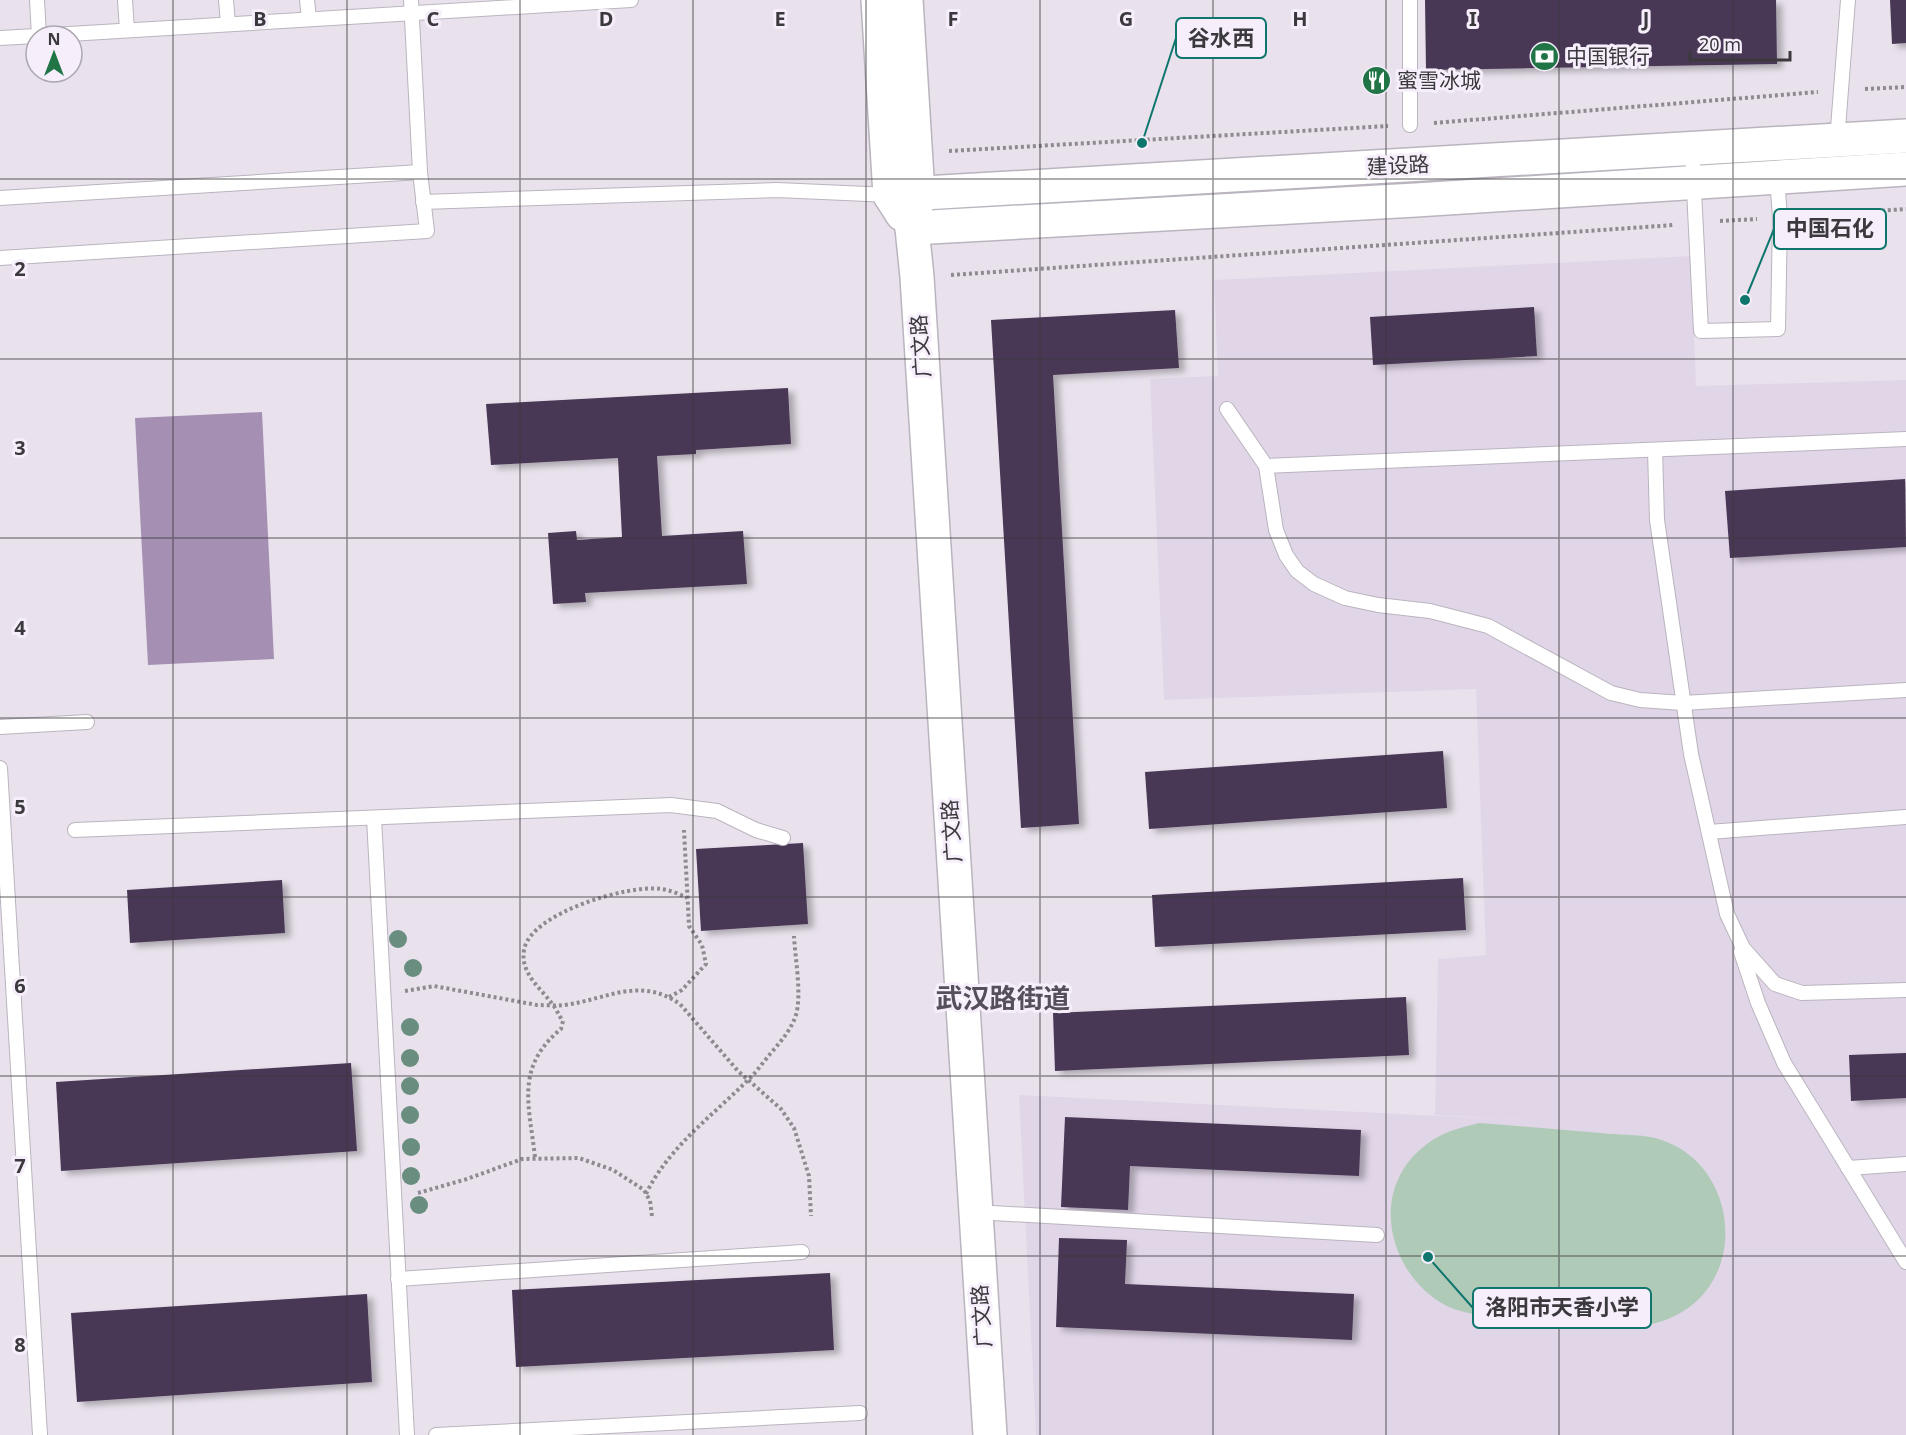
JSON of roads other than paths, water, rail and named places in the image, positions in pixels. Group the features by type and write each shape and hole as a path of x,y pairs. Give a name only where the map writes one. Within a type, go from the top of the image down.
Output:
{"street":[{"name":"广文路","path":"878,0 904,195 912,228 917,277 990,1435"},
{"name":"广文路","path":"904,195 906,0"},
{"name":"建设路","path":"912,228 1693,183 1776,161 1837,141 1906,136"},
{"name":"建设路","path":"904,195 1692,149 1776,161 1906,169"}],"lane":[{"path":"37,0 37,24"},
{"path":"125,0 127,30"},
{"path":"226,0 228,24"},
{"path":"308,0 309,19"},
{"path":"84,33 309,19 411,7 631,0"},
{"path":"1410,0 1410,125"},
{"path":"1837,141 1848,0"},
{"path":"0,258 427,231 420,172 411,7"},
{"path":"0,38 24,37"},
{"path":"1692,149 1701,331 1778,329 1780,218 1776,161"},
{"path":"0,198 420,172"},
{"path":"423,201 777,190 904,195"},
{"path":"1227,409 1266,466 1276,530 1286,555 1297,571 1314,584 1345,598 1378,605 1430,611 1488,626 1611,693 1640,700 1683,703 1906,690"},
{"path":"1266,466 1906,439"},
{"path":"1655,450 1657,520 1683,703 1691,754 1727,914 1758,1003 1784,1063 1906,1262"},
{"path":"0,727 87,722"},
{"path":"0,768 5,943 40,1435"},
{"path":"75,830 671,805 717,811 756,830 783,838"},
{"path":"1709,832 1906,817"},
{"path":"374,818 407,1435"},
{"path":"1727,914 1743,948 1774,984 1802,993 1906,990"},
{"path":"1848,1168 1906,1164"},
{"path":"975,1212 1377,1235"},
{"path":"399,1279 802,1252"},
{"path":"436,1435 539,1432 860,1413"}],"place":[{"name":"中国银行","path":"1545,57"},
{"name":"蜜雪冰城","path":"1376,81"},
{"name":"谷水西","path":"1142,143"},
{"name":"中国石化","path":"1745,300"},
{"name":"洛阳市天香小学","path":"1428,1257"}],"district":[{"name":"武汉路街道","path":"1003,999"}]}
